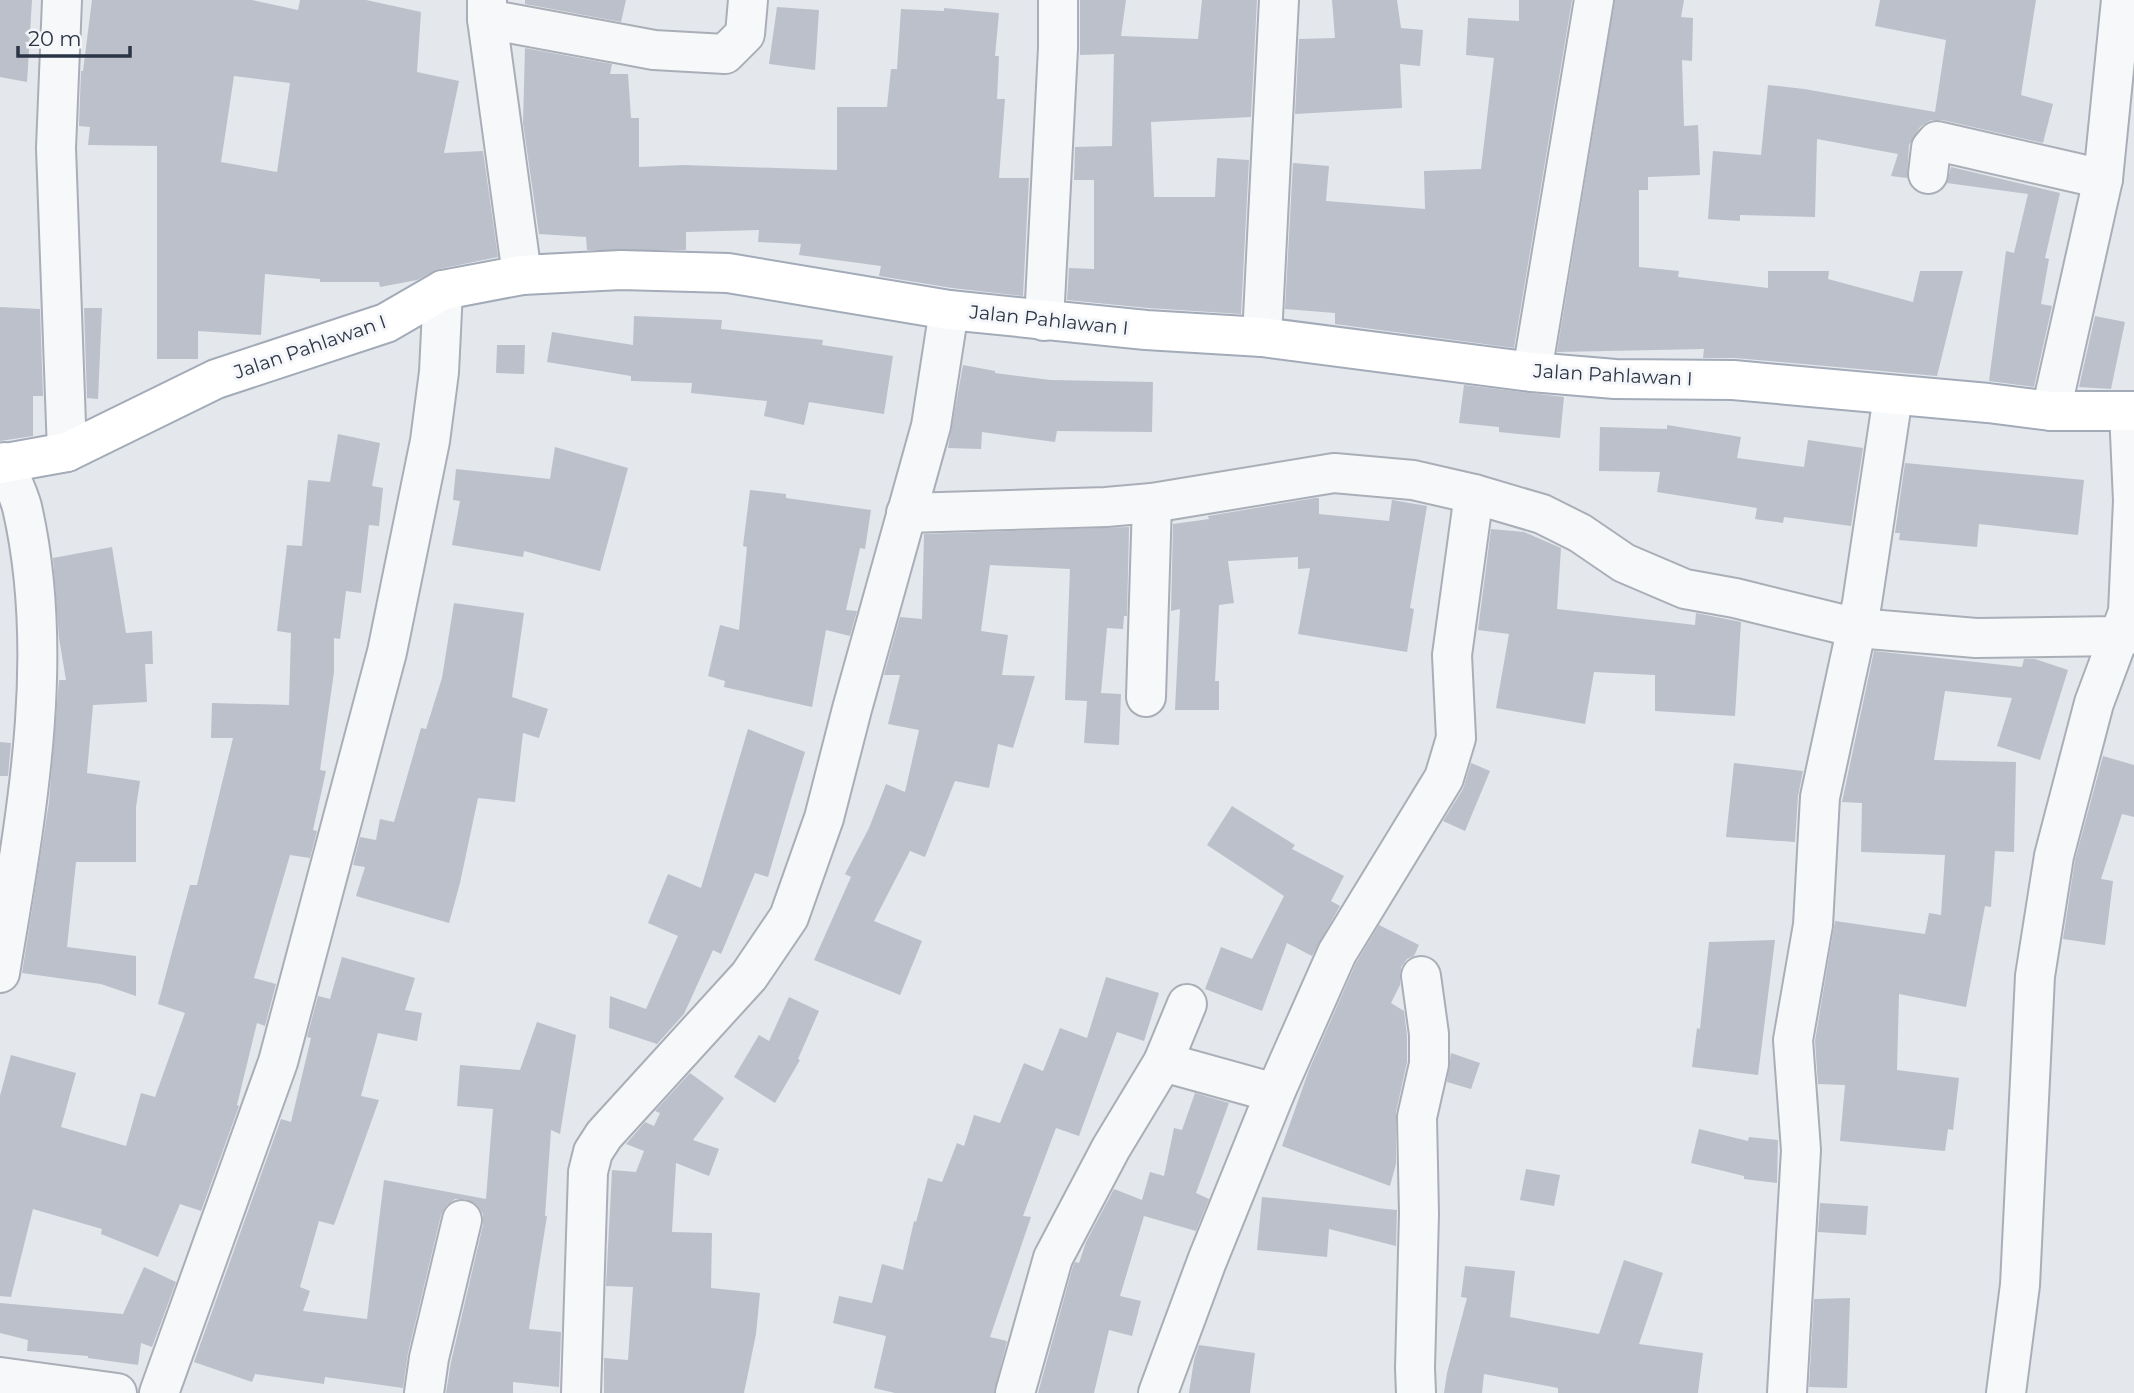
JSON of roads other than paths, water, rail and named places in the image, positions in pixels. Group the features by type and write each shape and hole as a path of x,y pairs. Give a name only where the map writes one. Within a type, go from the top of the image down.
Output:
{"main road":[{"name":"Jalan Pahlawan I","path":"2,463 67,452 216,379 386,323 443,290 522,275 621,270 728,273 949,310 1044,321 1262,337 1532,372 1615,379 1733,380 2050,411 2132,411"}],"street":[{"path":"62,0 56,148 67,452"},
{"path":"522,275 487,10 654,50 725,54 745,34 748,0"},
{"path":"1044,321 1058,0"},
{"path":"1262,337 1279,0"},
{"path":"1532,372 1594,0"},
{"path":"2050,411 2104,179 2121,0"},
{"path":"1928,174 1931,148 1937,141 2104,179"},
{"path":"159,1393 278,1062 387,652 430,441 439,372 443,290"},
{"path":"581,1393 588,1172 593,1152 604,1135 749,976 789,917 824,818 931,426 949,310"},
{"path":"1787,1393 1801,1150 1793,1040 1812,925 1820,797 1860,615 1892,396"},
{"path":"2006,1393 2020,1285 2035,976 2054,856 2094,703 2127,627 2133,501 2132,411"},
{"path":"0,973 28,807 37,692 35,584 21,505 2,463"},
{"path":"908,507 1106,507 1152,503 1334,473 1413,480 1542,514 1580,533 1624,563 1685,589 1860,615 1976,638 2127,627"},
{"path":"1158,1393 1275,1093 1337,953 1444,778 1456,738 1452,655 1474,494"},
{"path":"1146,697 1152,503"},
{"path":"1416,1393 1419,1214 1417,1117 1429,1064 1429,1034 1422,976"},
{"path":"1015,1393 1053,1258 1111,1148 1163,1062 1187,1004"},
{"path":"1163,1062 1275,1093"},
{"path":"424,1393 429,1358 462,1220"},
{"path":"0,1377 117,1393"}]}
